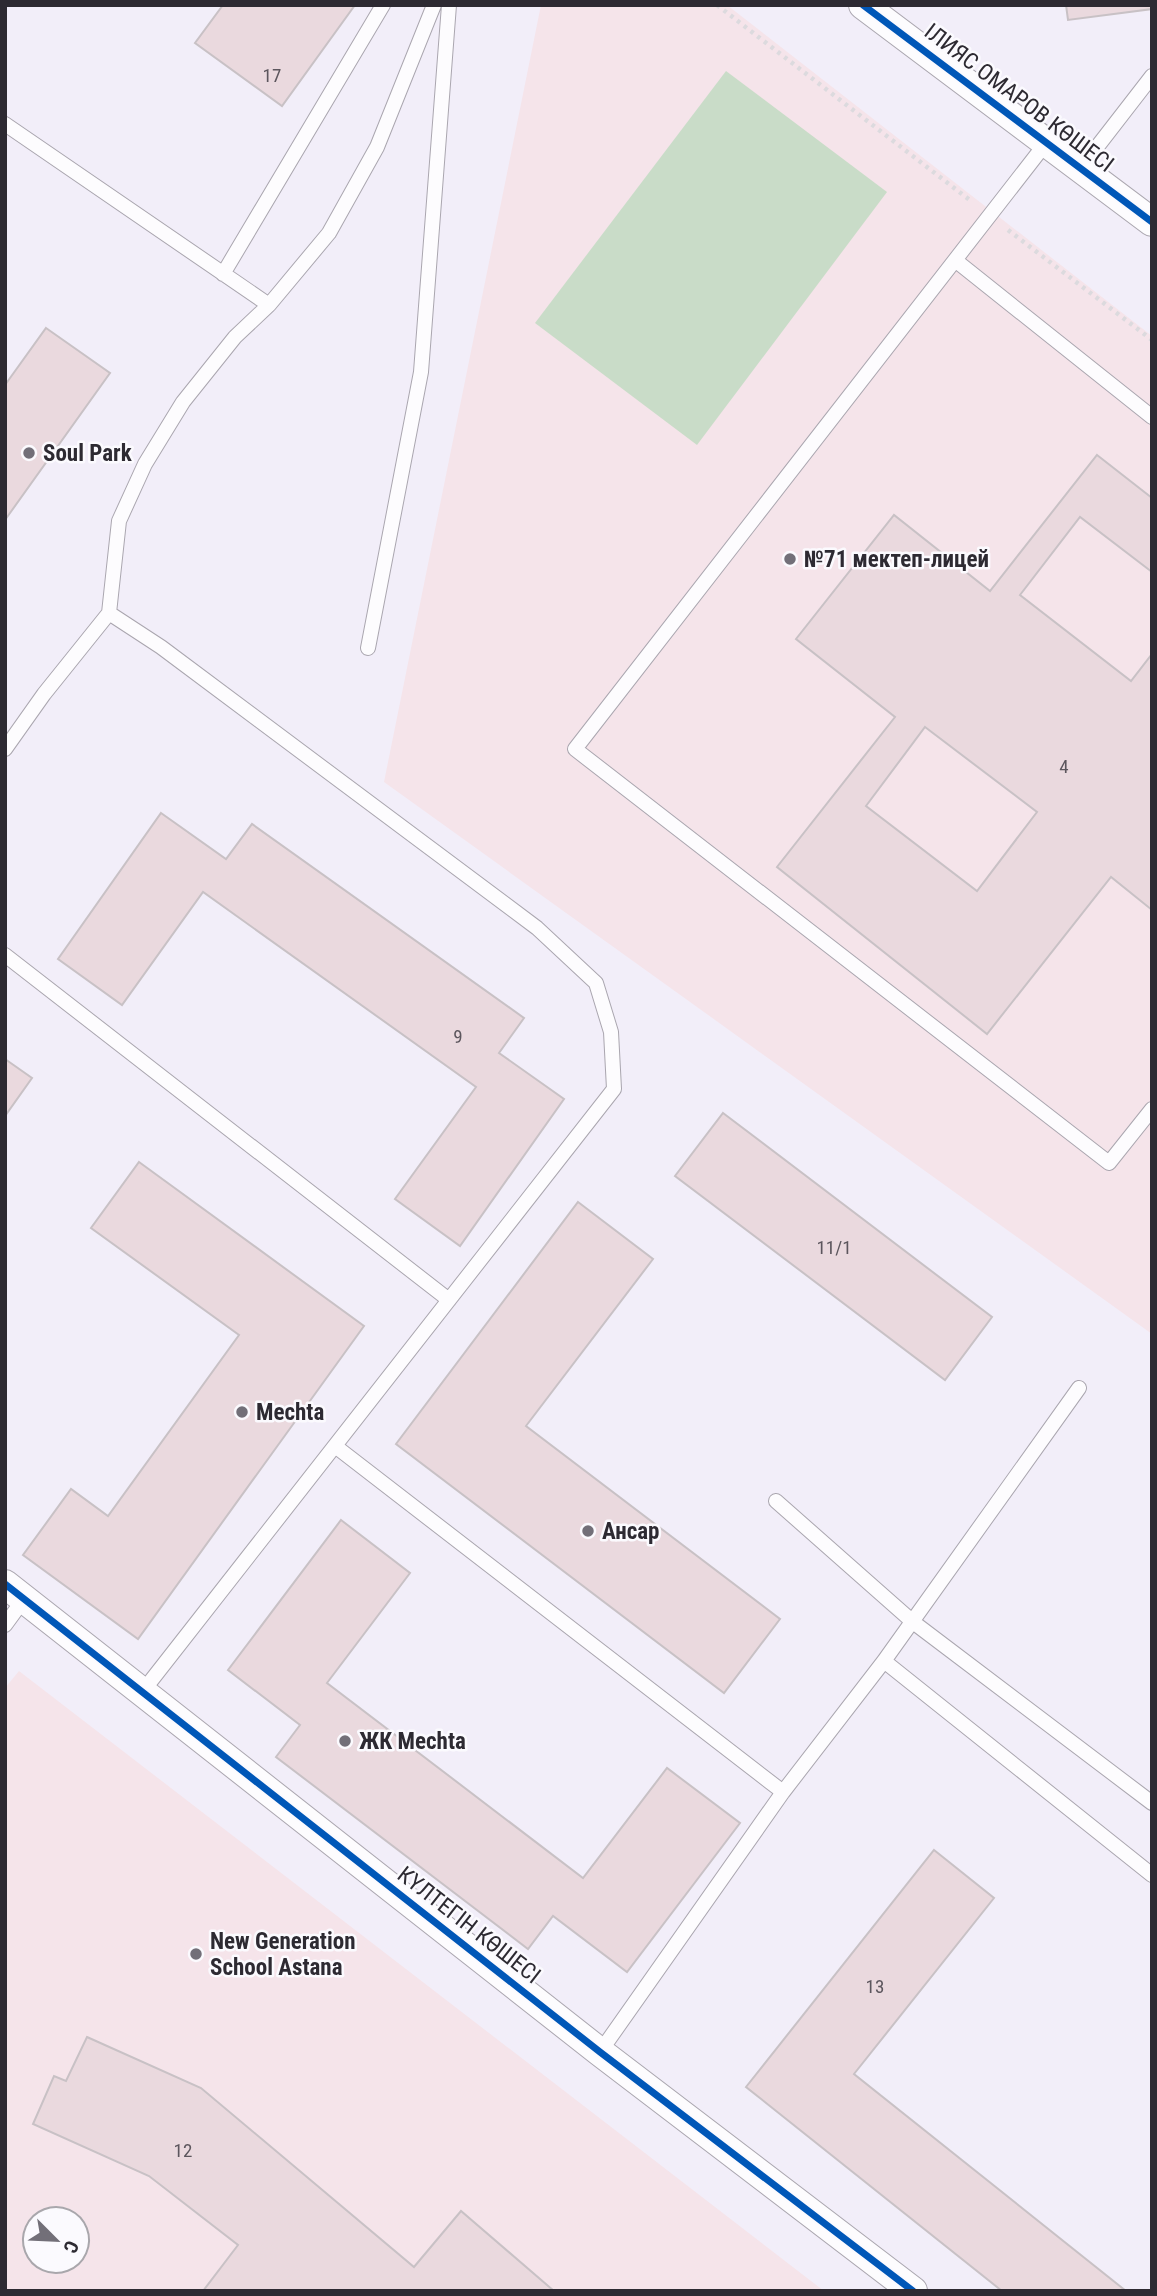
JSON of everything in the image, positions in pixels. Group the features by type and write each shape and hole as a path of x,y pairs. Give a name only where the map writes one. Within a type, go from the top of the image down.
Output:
{"street":[{"name":"ІЛИЯС ОМАРОВ КӨШЕСІ","path":"863,5 1152,222"},
{"name":"КҮЛТЕГІН КӨШЕСІ","path":"15,1592 600,2052 913,2291"}],"lane":[{"path":"223,274 383,5"},
{"path":"5,749 44,694 109,613 119,521 145,464 183,401 235,337 269,305 329,233 377,147 434,5"},
{"path":"368,648 421,372 449,5"},
{"path":"1080,169 1152,76"},
{"path":"5,124 269,305"},
{"path":"1046,143 575,749 1109,1163 1152,1109"},
{"path":"955,260 1152,417"},
{"path":"109,613 161,647 537,928 596,983 611,1032 614,1089 143,1691"},
{"path":"5,955 449,1300"},
{"path":"600,2052 783,1792 913,1622 1079,1388"},
{"path":"335,1446 783,1792"},
{"path":"775,1501 913,1622 1152,1803"},
{"path":"5,1625 15,1592"},
{"path":"884,1661 1152,1875"}],"path":[{"path":"717,5 1152,340"}],"shaded area":[{"name":"№71 мектеп-лицей","path":"541,5 727,5 1152,336 1152,1334 384,782"},
{"name":"New Generation School Astana","path":"19,1671 824,2291 5,2291 5,1688"}],"green space":[{"path":"726,71 887,192 697,445 535,323"}],"building":[{"path":"223,5 355,5 282,106 195,43"},
{"path":"1066,5 1152,5 1152,9 1068,20"},
{"name":"Soul Park","path":"46,328 110,373 5,520 5,385"},
{"path":"1097,455 1152,498 1152,572 1080,517 1020,595 1131,681 1152,654 1152,910 1111,877 987,1034 777,867 895,717 796,639 894,515 990,591","holes":["925,727 1037,812 977,891 866,806"]},
{"path":"161,813 226,859 252,824 524,1018 499,1053 564,1099 460,1246 395,1199 476,1087 203,892 122,1005 58,959"},
{"path":"5,1059 32,1078 5,1116"},
{"path":"723,1113 992,1317 945,1380 675,1176"},
{"name":"Mechta","path":"139,1162 364,1326 138,1639 23,1555 71,1489 108,1516 239,1335 91,1228"},
{"name":"Ансар","path":"578,1202 653,1259 526,1426 780,1619 724,1693 396,1444"},
{"name":"ЖК Mechta","path":"341,1520 410,1573 327,1683 583,1878 667,1768 740,1823 627,1972 553,1916 528,1949 276,1757 300,1725 228,1670"},
{"path":"934,1850 994,1898 854,2074 1126,2291 1002,2291 746,2087"},
{"path":"87,2037 201,2088 414,2267 461,2211 554,2291 203,2291 238,2245 149,2176 33,2124 54,2076 66,2081"}],"cycle path":[{"path":"863,5 1152,222"},
{"path":"5,1584 600,2052 913,2291"}],"place":[{"name":"Soul Park","path":"29,453"},
{"name":"№71 мектеп-лицей","path":"790,559"},
{"name":"Mechta","path":"242,1412"},
{"name":"Ансар","path":"588,1531"},
{"name":"ЖК Mechta","path":"345,1741"},
{"name":"New Generation School Astana","path":"196,1954"}]}
